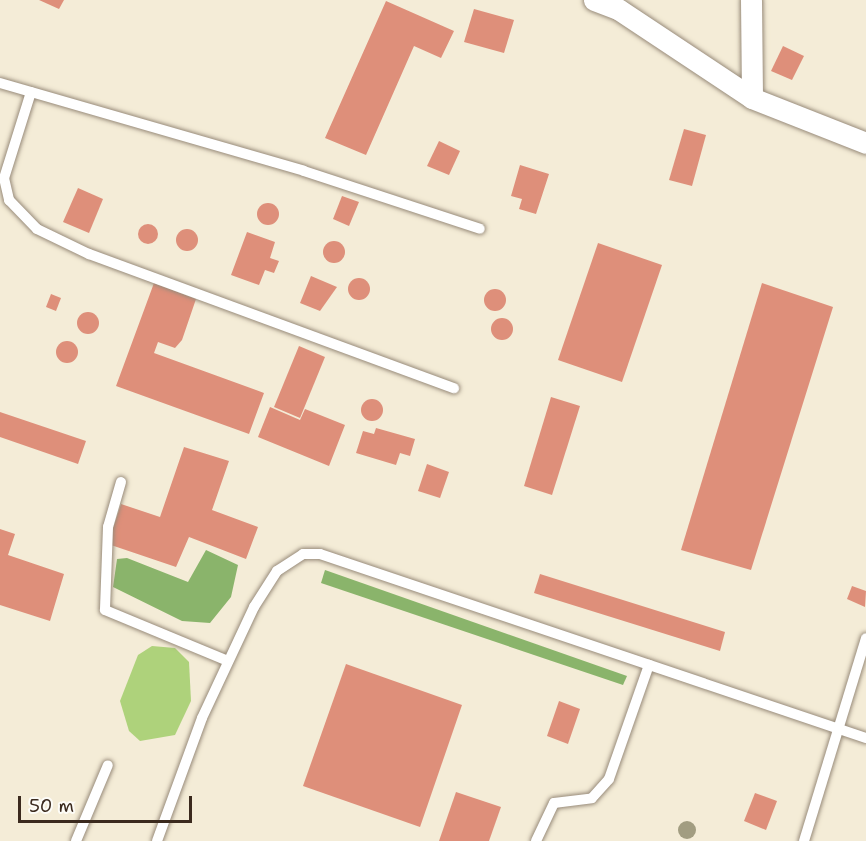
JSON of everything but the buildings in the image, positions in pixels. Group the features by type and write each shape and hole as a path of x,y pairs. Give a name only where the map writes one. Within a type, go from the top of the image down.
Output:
{"street":[{"path":"594,0 618,9 752,98 866,143"},
{"path":"751,0 752,98"}],"lane":[{"path":"0,83 284,165 480,229"},
{"path":"31,92 4,178 9,200 38,229 89,254 454,388"},
{"path":"120,482 108,527 105,610 228,661"},
{"path":"157,841 228,661 277,571 294,557 311,553 866,738"},
{"path":"804,841 866,638"},
{"path":"536,841 554,803 592,798 609,779 649,665"},
{"path":"76,841 108,765"}],"green space":[{"path":"206,550 238,565 231,597 210,623 182,621 113,587 117,559 127,558 188,582"},
{"path":"325,570 627,676 623,685 321,583"},
{"path":"152,646 175,648 189,662 191,701 175,735 140,741 129,731 120,701 138,655"}]}
